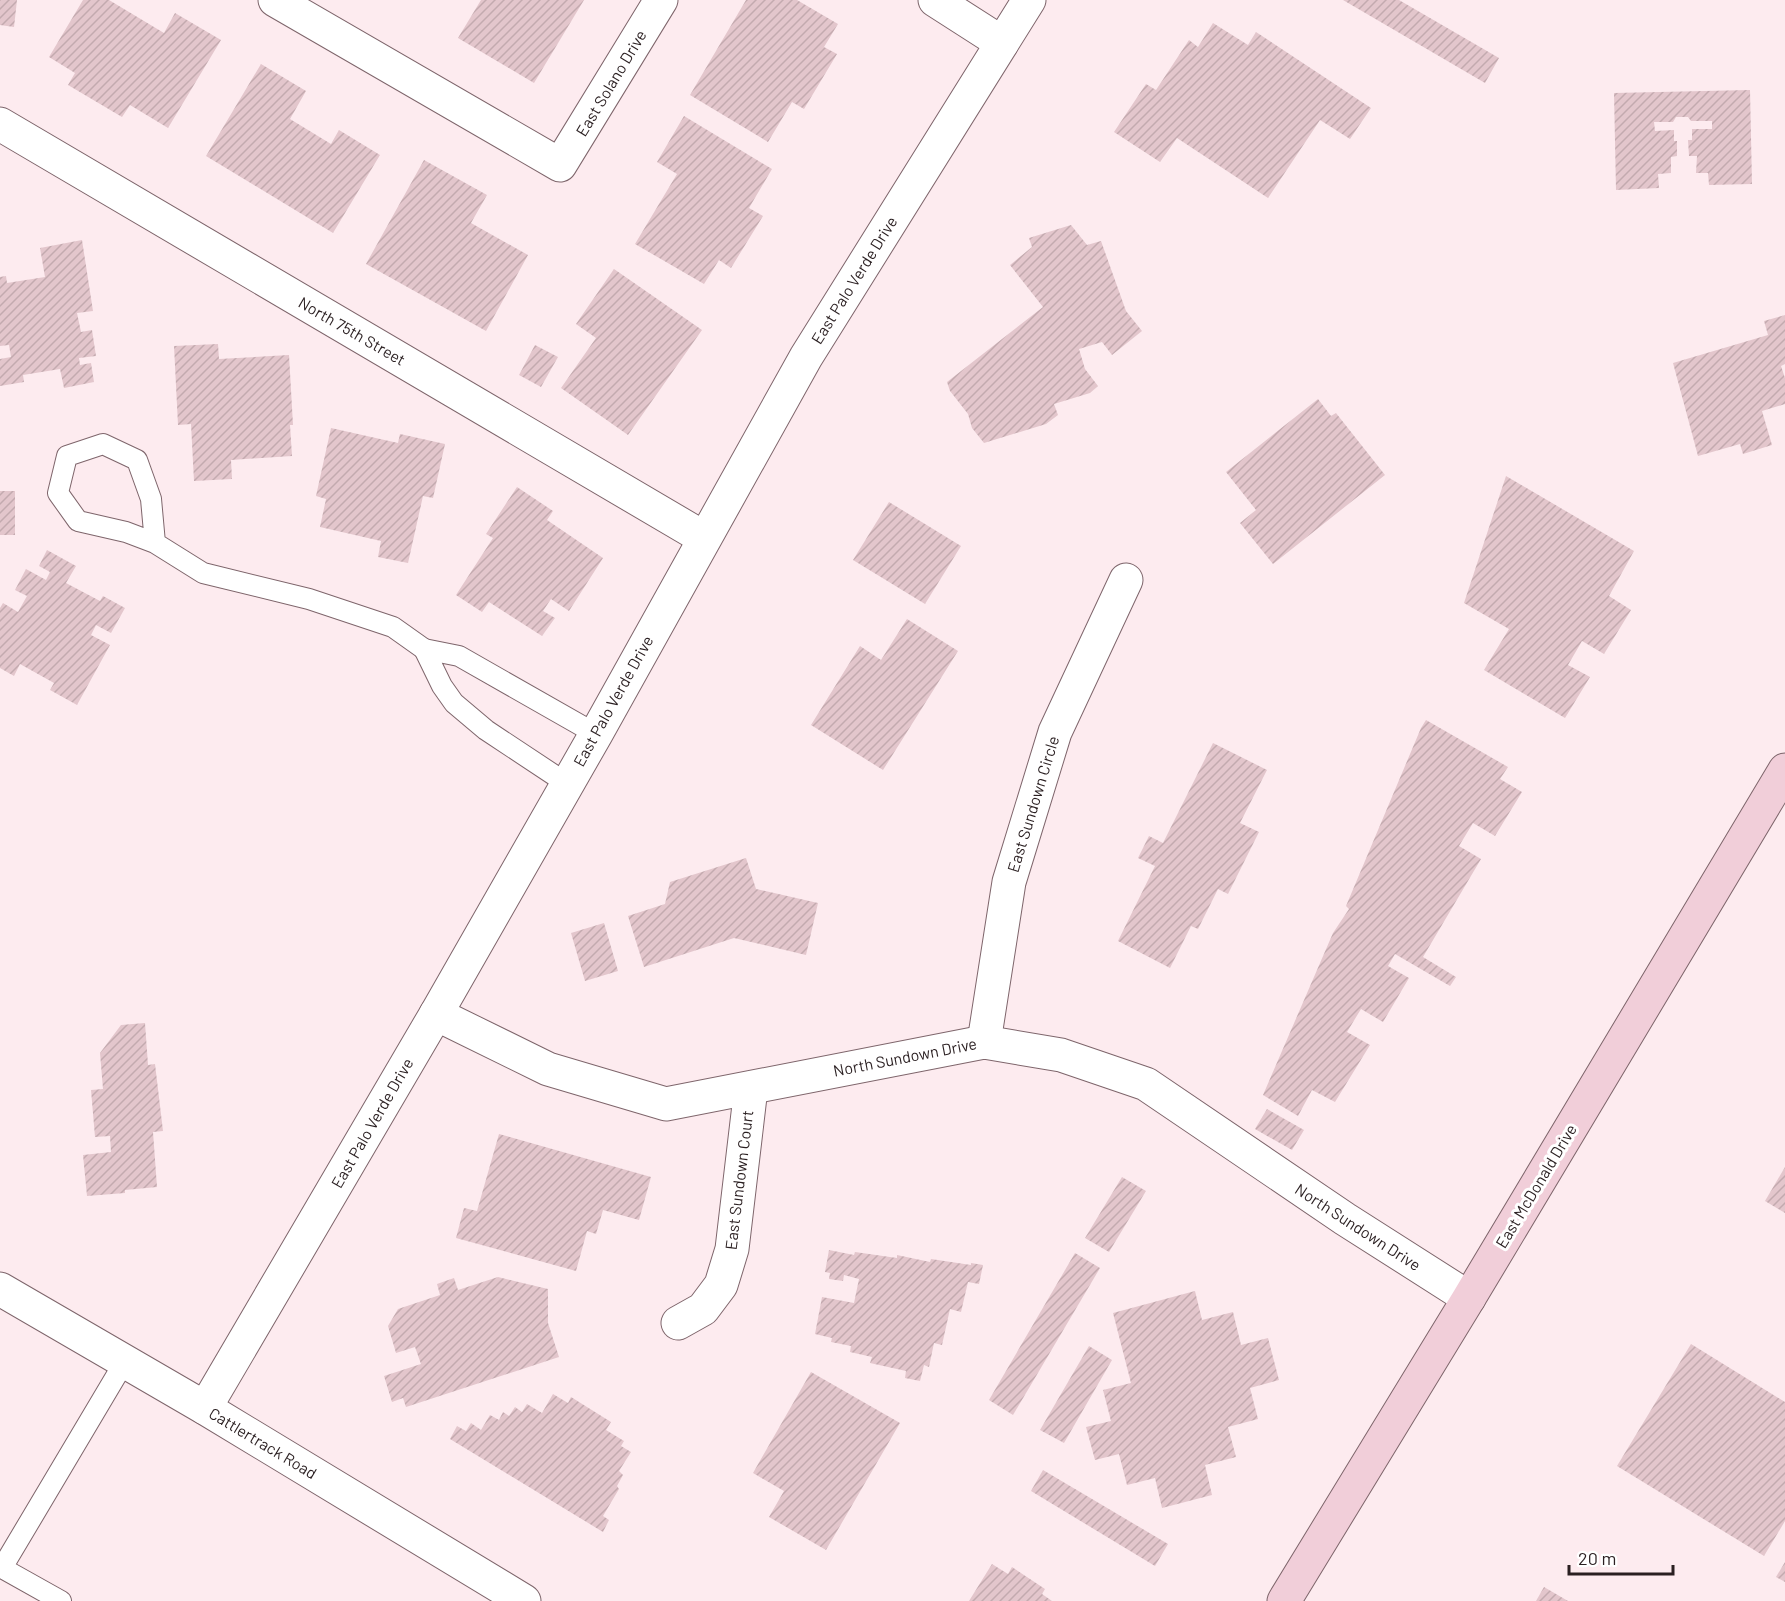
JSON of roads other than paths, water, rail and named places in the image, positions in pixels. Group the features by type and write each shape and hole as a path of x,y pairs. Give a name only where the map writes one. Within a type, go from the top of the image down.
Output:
{"main road":[{"name":"East McDonald Drive","path":"1284,1601 1469,1298 1785,770"}],"street":[{"name":"East Solano Drive","path":"275,0 561,165 661,0"},
{"path":"935,0 1002,42"},
{"name":"East Palo Verde Drive","path":"205,1408 436,1014 596,734 806,357 1029,0"},
{"name":"North 75th Street","path":"0,124 704,538"},
{"name":"East Sundown Circle","path":"984,1042 1009,882 1055,732 1126,580"},
{"name":"North Sundown Drive","path":"436,1014 548,1069 666,1104 984,1042 1061,1055 1146,1084 1345,1219 1469,1298"},
{"name":"East Sundown Court","path":"678,1323 703,1309 721,1285 732,1249 751,1088"},
{"name":"Cattlertrack Road","path":"0,1289 205,1408 504,1595"}],"lane":[{"path":"156,543 151,499 136,460 103,444 67,456 58,493 78,521 126,532 156,543 204,573 309,599 393,627 424,649 459,656 596,734"},
{"path":"424,649 453,703 486,730 566,783"},
{"path":"61,1601 2,1568 124,1361"}]}
